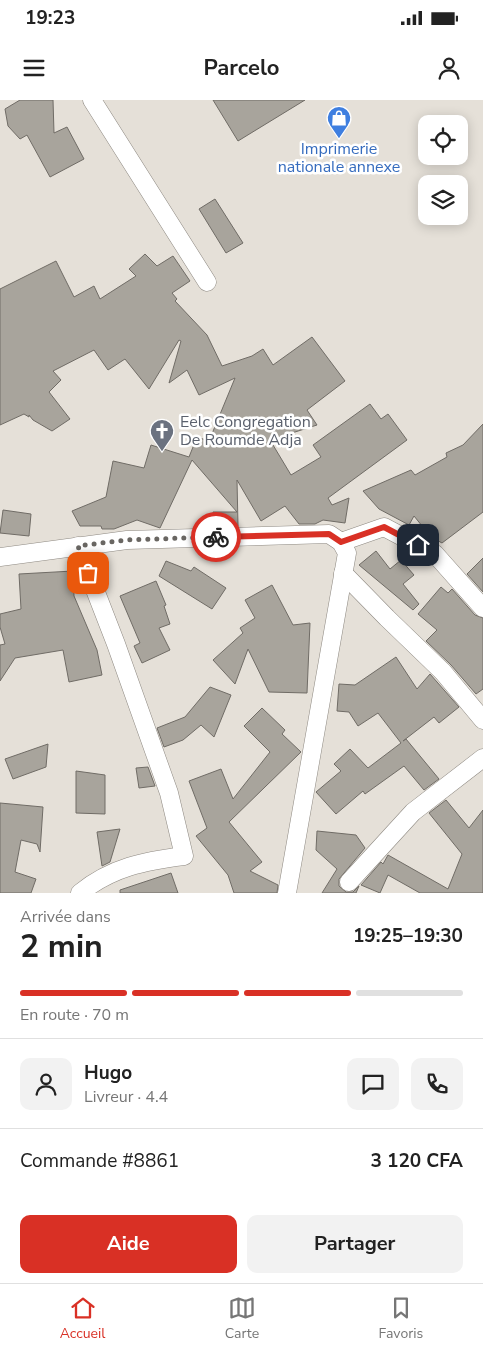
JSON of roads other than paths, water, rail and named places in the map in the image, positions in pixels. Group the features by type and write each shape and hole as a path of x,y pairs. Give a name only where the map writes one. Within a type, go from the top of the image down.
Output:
{"street":[{"path":"92,100 207,282"},
{"path":"341,542 384,527 435,554 483,608"},
{"path":"0,556 126,540 329,534 341,542 347,552 286,893"},
{"path":"78,546 116,644 169,793 184,856 145,861 113,872 88,886 80,893"},
{"path":"343,573 443,672 483,720"},
{"path":"349,882 413,812 483,758"}],"place":[{"name":"Imprimerie nationale annexe","path":"339,139"},
{"name":"Eelc Congregation De Roumde Adja","path":"162,452"}]}
